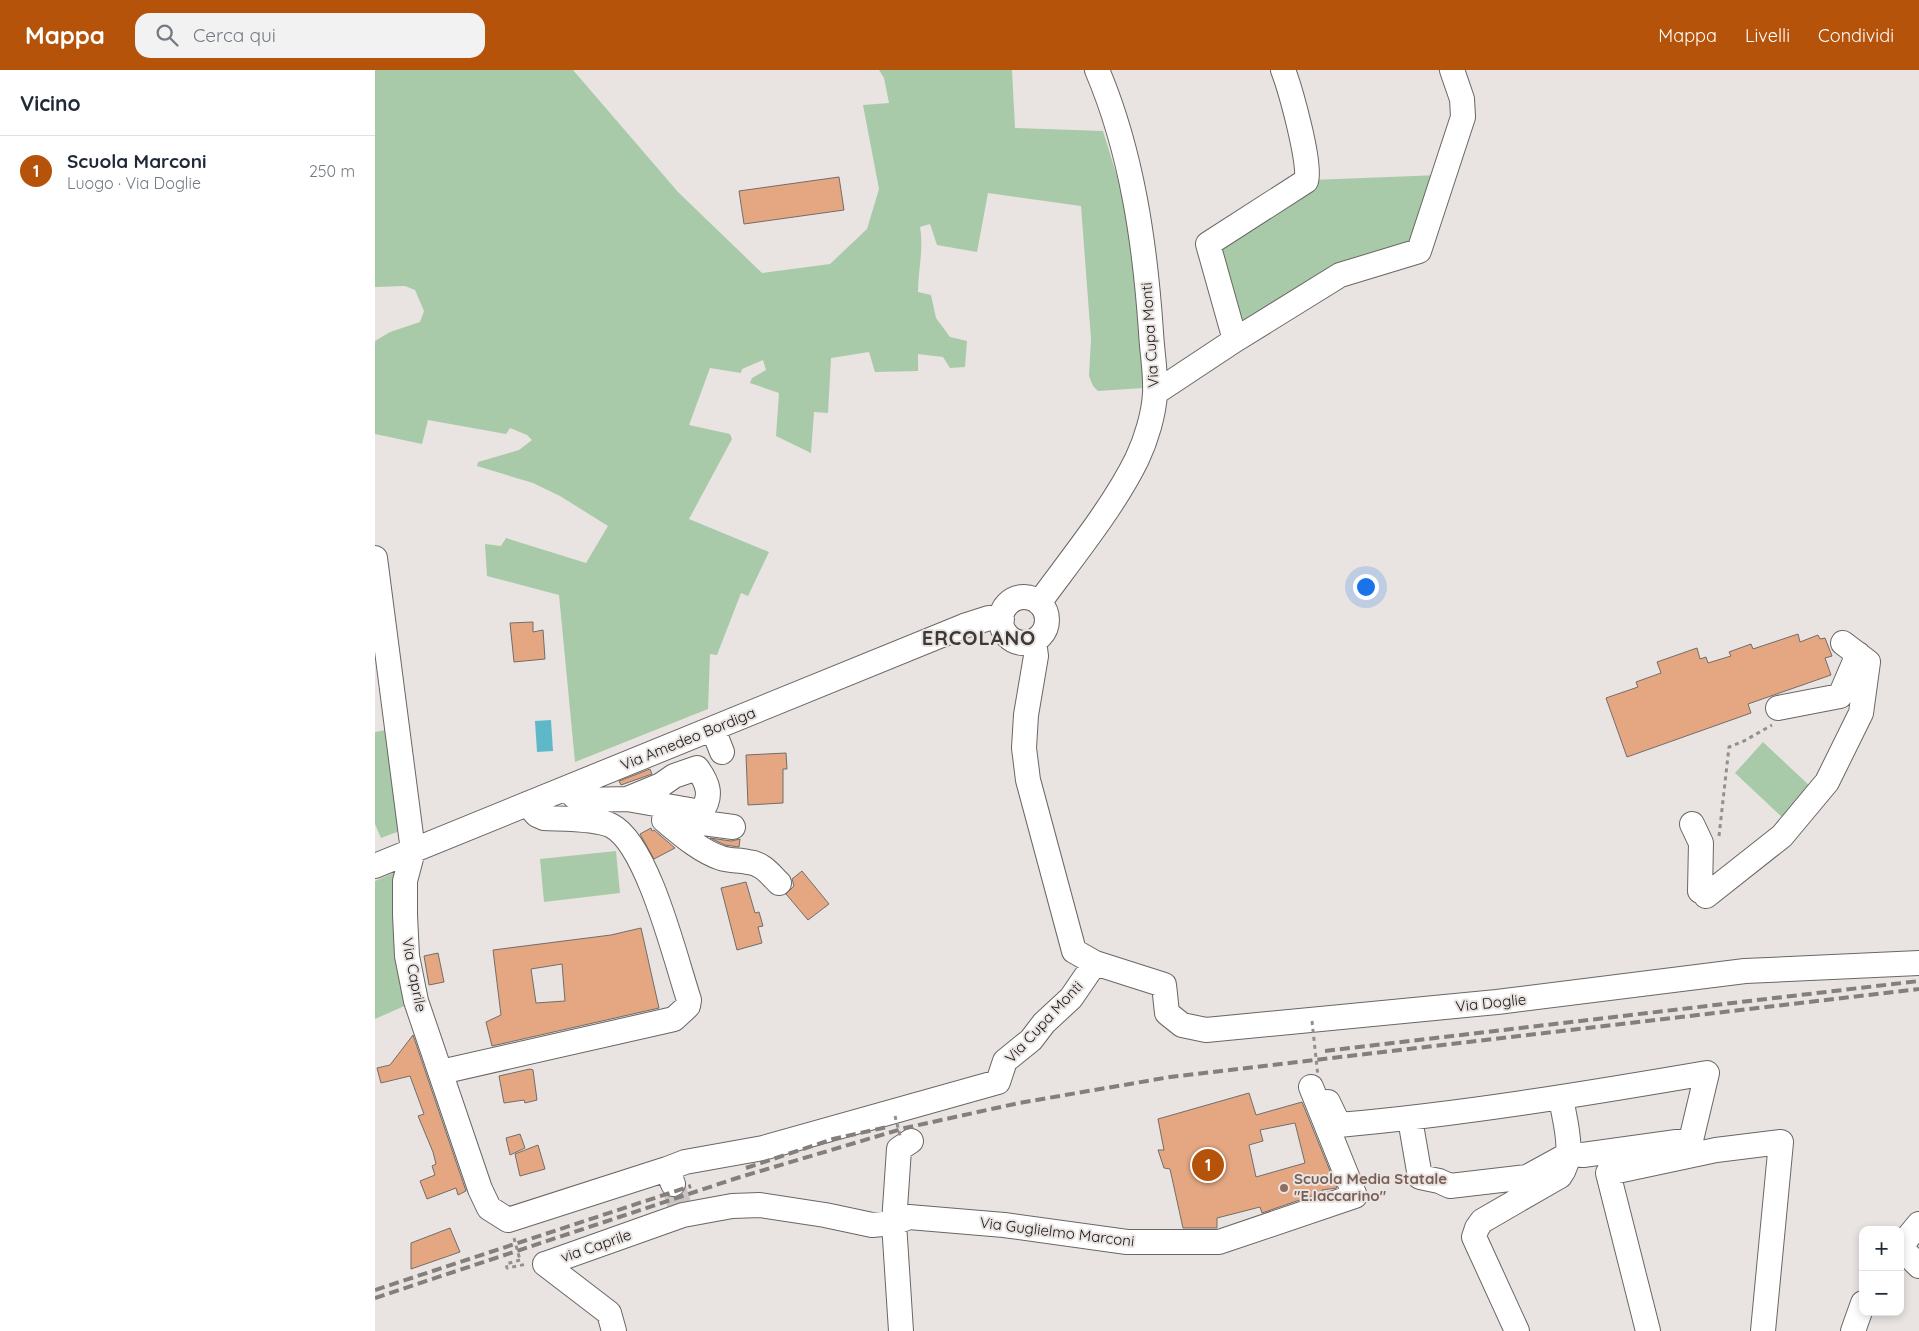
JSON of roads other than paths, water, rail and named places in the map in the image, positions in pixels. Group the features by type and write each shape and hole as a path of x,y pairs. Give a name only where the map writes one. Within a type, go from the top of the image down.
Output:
{"street":[{"name":"Via Cupa Monti","path":"1039,603 1109,504 1137,458 1147,430 1155,394 1148,292 1129,166 1111,104 1097,70"},
{"path":"1235,340 1208,244 1306,181 1307,168 1283,70"},
{"path":"1155,394 1235,340 1340,276 1419,251 1463,117 1462,99 1452,70"},
{"name":"Via Caprile","path":"375,558 413,851 405,882 407,956 416,1001 480,1189 489,1208 509,1220 676,1193"},
{"path":"1031,598 1039,603 1047,618 1046,627 1034,641 1025,643 1009,638 1004,631 1001,619 1007,605 1013,600 1031,598"},
{"name":"Via Amedeo Bordiga","path":"375,866 964,626 989,618 1001,619"},
{"path":"1034,641 1037,656 1026,715 1024,748 1028,780 1074,951 1095,964"},
{"path":"1692,824 1701,843 1703,893 1782,836 1827,782 1861,713 1868,662 1850,648 1840,696 1775,717"},
{"path":"713,729 722,752"},
{"path":"567,788 574,796 584,800 627,799"},
{"path":"532,802 566,809 610,808 664,820 680,820 733,827"},
{"path":"441,1072 674,1019 689,1006 689,1000 650,881 621,834 606,824 544,818 537,815 532,802"},
{"path":"664,820 689,840 720,858 735,862 749,862 763,867 779,883"},
{"name":"Via Doglie","path":"1095,964 1164,984 1167,1013 1182,1025 1206,1030 1497,1002 1745,971 1919,963"},
{"name":"Via Cupa Monti","path":"676,1193 685,1162 763,1148 998,1082 1005,1061 1031,1040 1044,1023 1071,998 1095,964"},
{"path":"1707,1073 1691,1140 1583,1155 1569,1154 1527,1177 1450,1186 1439,1181 1419,1178 1410,1119 1561,1098 1707,1073"},
{"name":"Via Guglielmo Marconi","path":"895,1223 909,1217 1004,1225 1127,1242 1219,1242 1355,1196 1318,1085 1339,1125 1410,1119"},
{"path":"1517,1331 1474,1237 1482,1221 1559,1176 1566,1168 1569,1154 1561,1098"},
{"path":"901,1331 895,1223 899,1150 906,1140"},
{"path":"1648,1331 1607,1173 1716,1150 1781,1142 1763,1331"},
{"path":"676,1193 733,1206 760,1205 825,1214 872,1225 895,1223"},
{"name":"via Caprile","path":"614,1331 609,1313 545,1264 676,1193"},
{"path":"1910,1238 1919,1266"},
{"path":"1853,1331 1859,1314"}],"water":[{"path":"551,720 553,751 537,752 535,721"}],"tunnel":[{"path":"673,1184 679,1204"}],"railway":[{"path":"1325,1051 1919,981"},
{"path":"375,1298 737,1178 905,1128 1019,1103 1170,1077 1919,989"},
{"path":"746,1168 833,1139 887,1127"},
{"path":"375,1290 691,1186"}],"place":[{"name":"Scuola Marconi","path":"1208,1165"},
{"name":"Scuola Media Statale \"E.Iaccarino\"","path":"1284,1188"}],"district":[{"name":"ERCOLANO","path":"979,638"}]}
